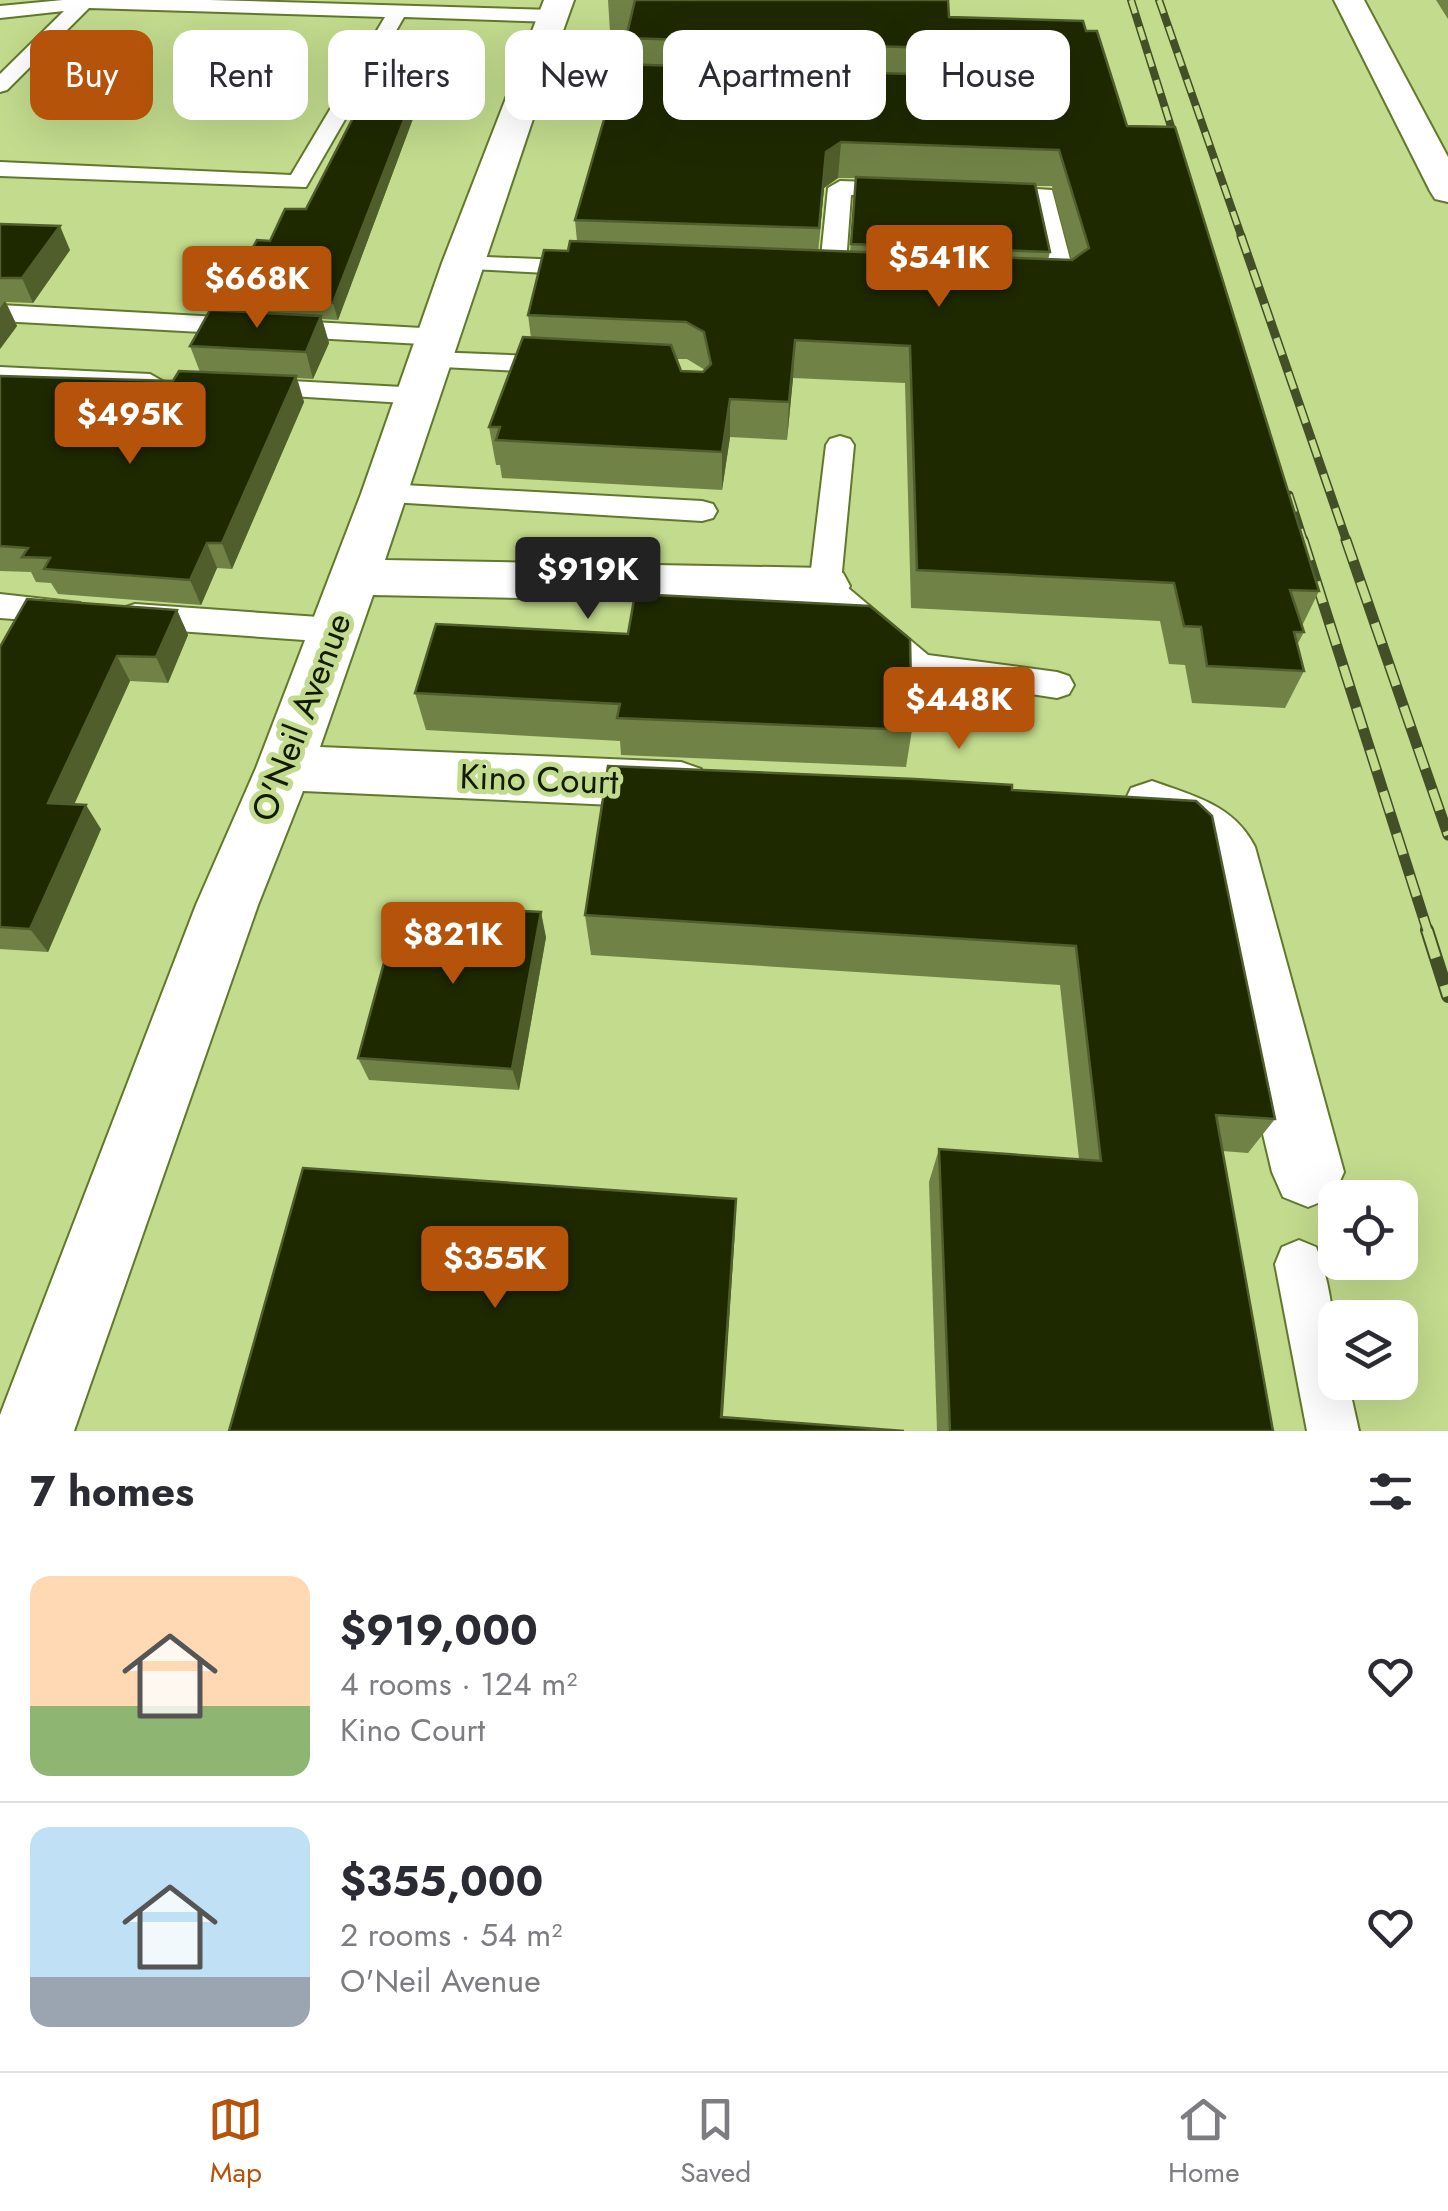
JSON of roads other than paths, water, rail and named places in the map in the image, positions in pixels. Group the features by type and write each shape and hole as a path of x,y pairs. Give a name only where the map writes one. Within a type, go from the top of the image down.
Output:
{"street":[{"path":"1348,0 1448,192"},
{"name":"O'Neil Avenue","path":"34,1431 228,905 284,768 431,364 462,263 517,120"},
{"path":"353,577 825,586"},
{"name":"Kino Court","path":"284,768 742,788"},
{"path":"1100,803 1159,805 1199,822 1225,846 1308,1172"}],"lane":[{"path":"0,86 84,2"},
{"path":"0,12 84,2 556,8"},
{"path":"0,169 298,182 413,8"},
{"path":"832,277 840,188 932,191"},
{"path":"970,192 1044,195 1064,286 1026,285"},
{"path":"462,263 602,268"},
{"path":"0,313 431,364 588,366"},
{"path":"218,385 431,364"},
{"path":"0,380 4,374 180,383"},
{"path":"840,445 825,586 919,666 1057,685"},
{"path":"385,494 702,511"},
{"path":"0,606 334,630"},
{"path":"1299,1264 1334,1431"}],"railway":[{"path":"1131,0 1179,152"},
{"path":"1159,0 1242,238"},
{"path":"1241,236 1347,542"},
{"path":"1289,495 1304,542"},
{"path":"1303,540 1428,932"},
{"path":"1346,540 1448,835"},
{"path":"1427,930 1448,996"}]}
